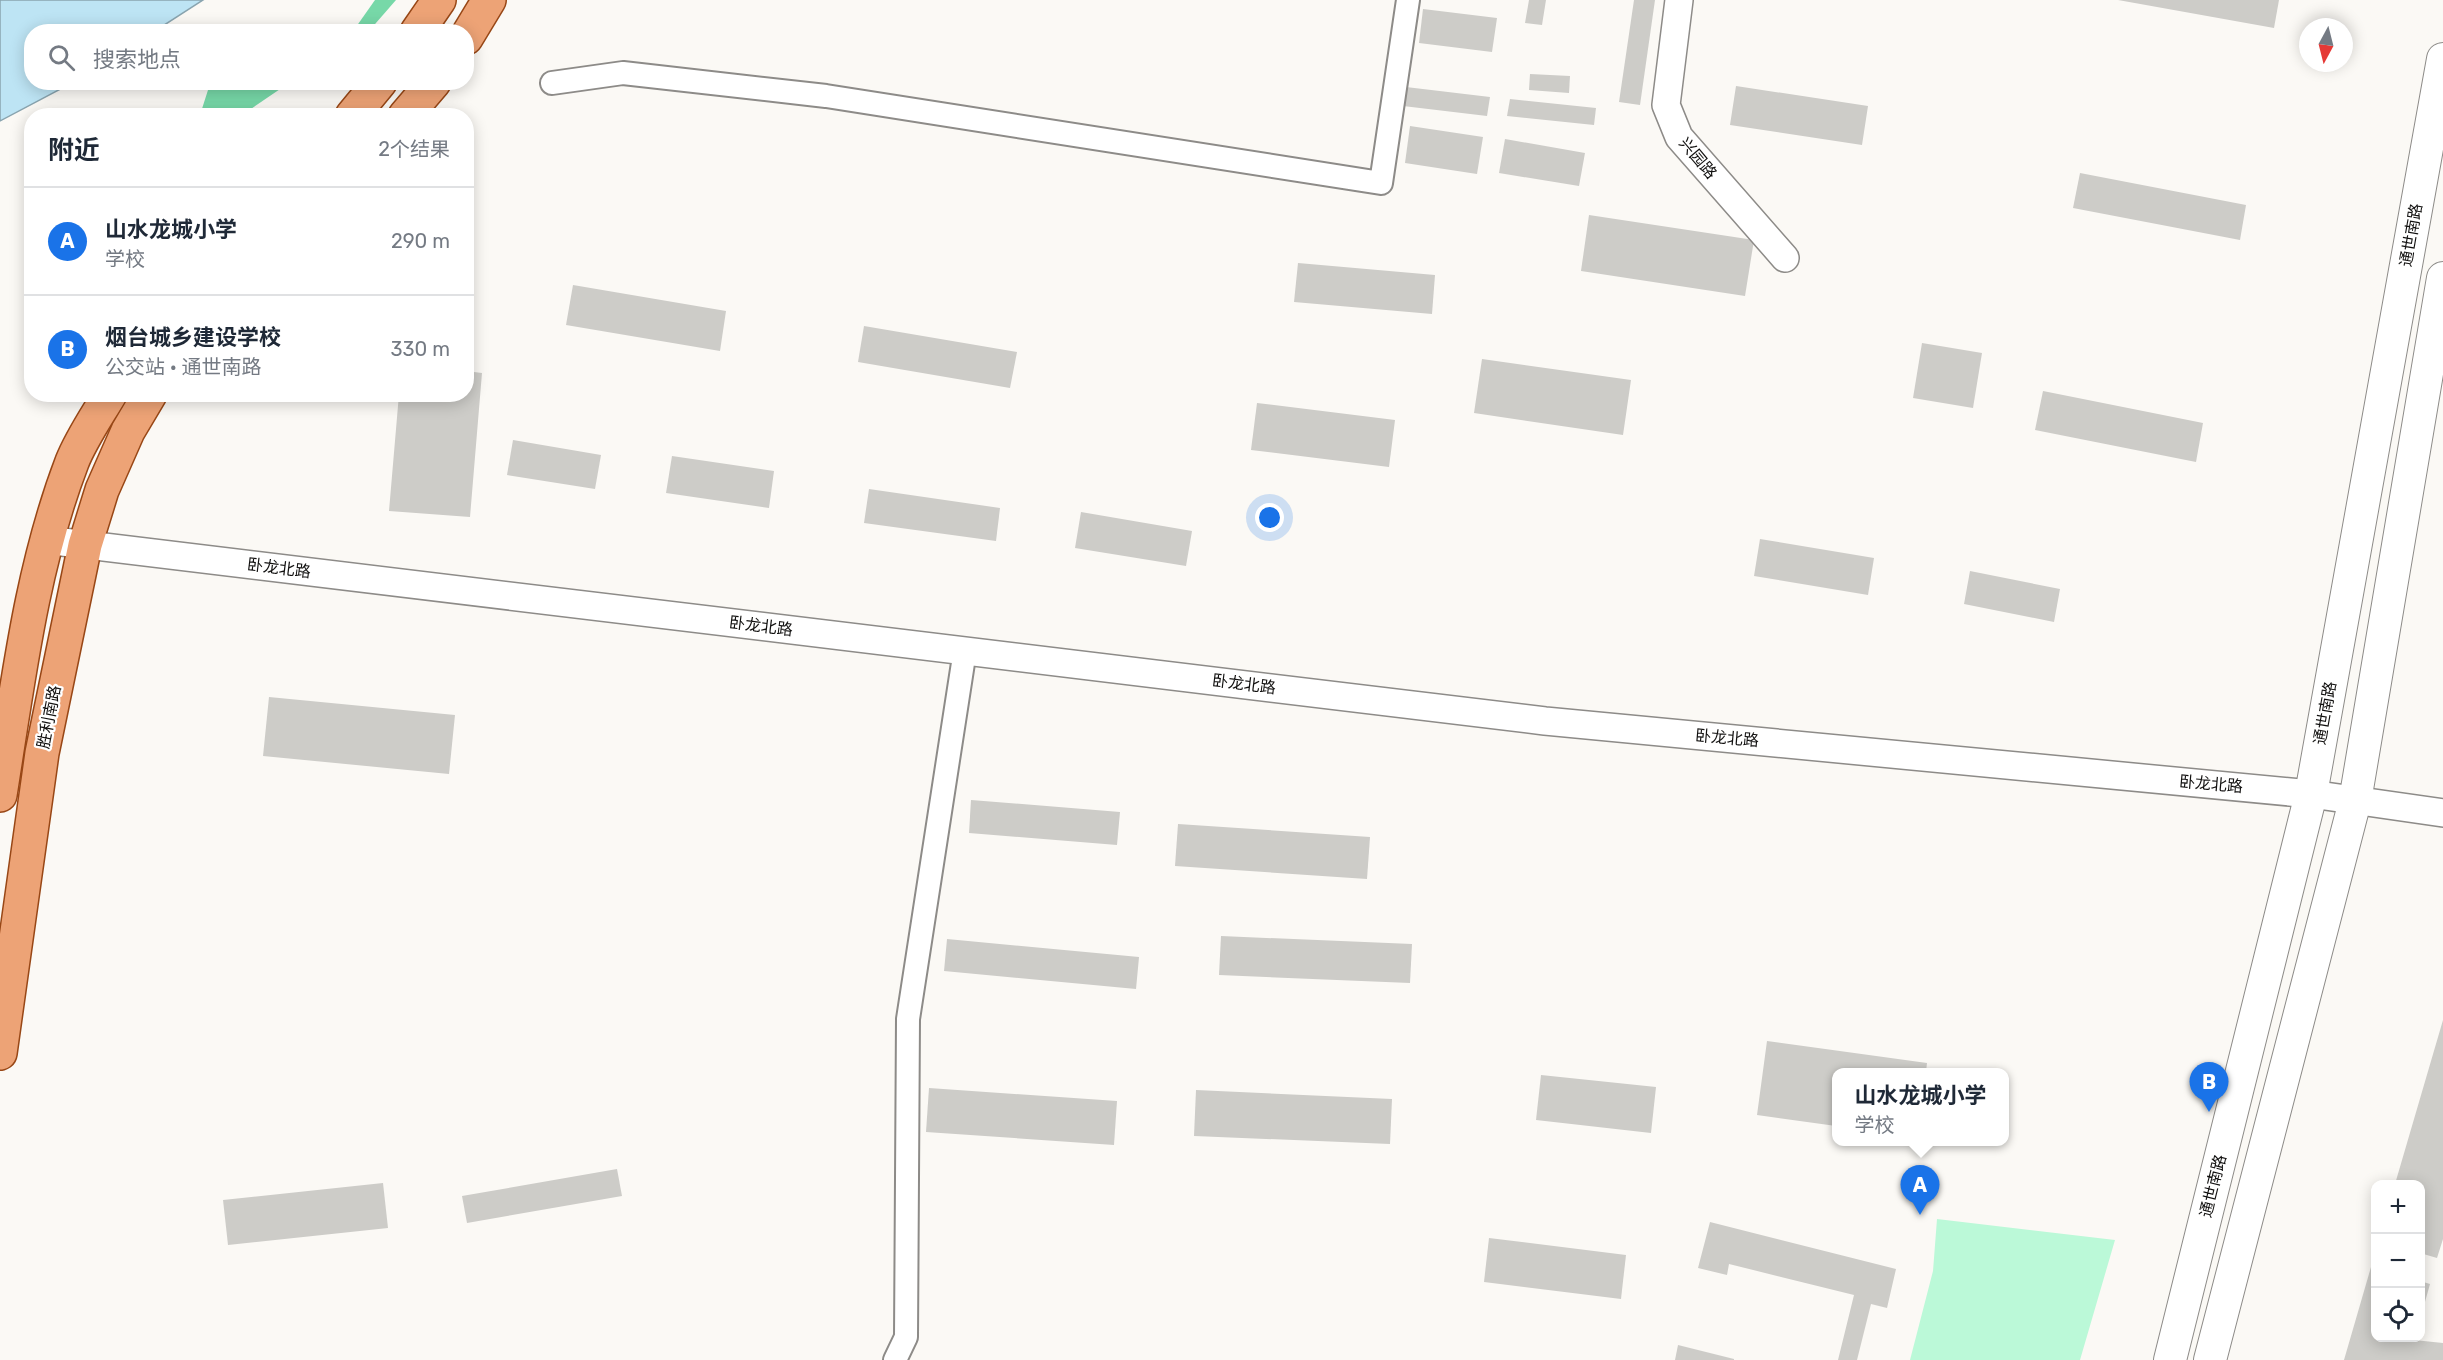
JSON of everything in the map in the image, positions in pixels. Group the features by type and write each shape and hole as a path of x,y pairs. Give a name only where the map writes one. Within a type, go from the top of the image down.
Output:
{"main road":[{"path":"422,24 439,0"},
{"path":"474,25 489,0"},
{"name":"通世南路","path":"2170,1360 2311,794 2443,59"},
{"path":"359,108 373,90"},
{"path":"412,108 427,90"},
{"path":"2210,1360 2355,801 2443,278"},
{"path":"0,795 28,622 46,540 73,460 106,402"},
{"name":"胜利南路","path":"0,1053 42,753 84,545 102,490 128,431 145,402"}],"street":[{"path":"552,83 623,73 826,96 1382,183 1408,0"},
{"name":"兴园路","path":"1679,0 1666,105 1679,137 1785,258"},
{"name":"卧龙北路","path":"46,540 1545,721 2311,794 2443,813"},
{"path":"895,1360 906,1337 908,1019 965,650"}],"green space":[{"path":"375,0 396,0 375,24 358,24"},
{"path":"208,90 279,90 252,108 202,108"},
{"path":"1937,1219 2115,1240 2080,1360 1910,1360 1933,1271"}],"water":[{"path":"0,0 203,0 166,24 24,24 24,90 59,90 0,121"}],"building":[{"path":"1529,0 1546,0 1542,25 1525,23"},
{"path":"1634,0 1655,0 1640,105 1619,102"},
{"path":"2118,0 2279,0 2274,28"},
{"path":"1423,9 1497,18 1492,52 1419,43"},
{"path":"1530,74 1570,76 1569,93 1529,90"},
{"path":"1736,86 1868,106 1862,145 1730,125"},
{"path":"1406,87 1490,97 1487,116 1403,106"},
{"path":"1510,99 1596,108 1594,125 1507,116"},
{"path":"1410,126 1483,137 1477,174 1405,163"},
{"path":"1505,139 1585,153 1579,186 1499,173"},
{"path":"2080,173 2246,205 2240,240 2073,208"},
{"path":"1589,215 1754,240 1745,296 1581,271"},
{"path":"1298,263 1435,275 1432,314 1294,302"},
{"path":"573,285 726,311 720,351 566,325"},
{"path":"864,326 1017,352 1010,388 858,362"},
{"path":"1922,343 1982,353 1973,408 1913,398"},
{"path":"1482,359 1631,380 1623,435 1474,413"},
{"path":"474,372 482,373 470,517 389,511 398,402 474,402"},
{"path":"2043,391 2203,423 2196,462 2035,430"},
{"path":"1257,403 1395,420 1389,467 1251,450"},
{"path":"513,440 601,455 595,489 507,475"},
{"path":"672,456 774,471 769,508 666,493"},
{"path":"869,489 1000,508 996,541 864,523"},
{"path":"1081,512 1192,531 1186,566 1075,548"},
{"path":"1760,539 1874,558 1868,595 1754,576"},
{"path":"1970,571 2060,589 2054,622 1964,604"},
{"path":"269,697 455,715 449,774 263,756"},
{"path":"971,800 1120,812 1117,845 969,833"},
{"path":"1178,824 1370,837 1367,879 1175,866"},
{"path":"1221,936 1412,944 1410,983 1219,975"},
{"path":"947,939 1139,957 1136,989 944,971"},
{"path":"2443,1020 2443,1239 2437,1258 2425,1254 2425,1180 2396,1180"},
{"path":"1767,1041 1927,1063 1926,1068 1832,1068 1832,1125 1757,1115"},
{"path":"1541,1075 1656,1087 1651,1133 1536,1120"},
{"path":"929,1088 1117,1101 1114,1145 926,1132"},
{"path":"1196,1090 1392,1099 1390,1144 1194,1136"},
{"path":"617,1169 622,1196 467,1223 462,1196"},
{"path":"383,1183 388,1228 228,1245 223,1200"},
{"path":"1710,1222 1896,1269 1887,1308 1871,1304 1857,1360 1838,1360 1854,1295 1729,1264 1727,1275 1698,1268"},
{"path":"1489,1238 1626,1255 1621,1299 1484,1282"},
{"path":"2371,1267 2371,1342 2443,1343 2443,1360 2344,1360"},
{"path":"2425,1282 2430,1284 2425,1302"},
{"path":"1678,1345 1734,1359 1734,1360 1675,1360"}],"place":[{"name":"烟台城乡建设学校","path":"2209,1112"},
{"name":"山水龙城小学","path":"1920,1215"}]}
